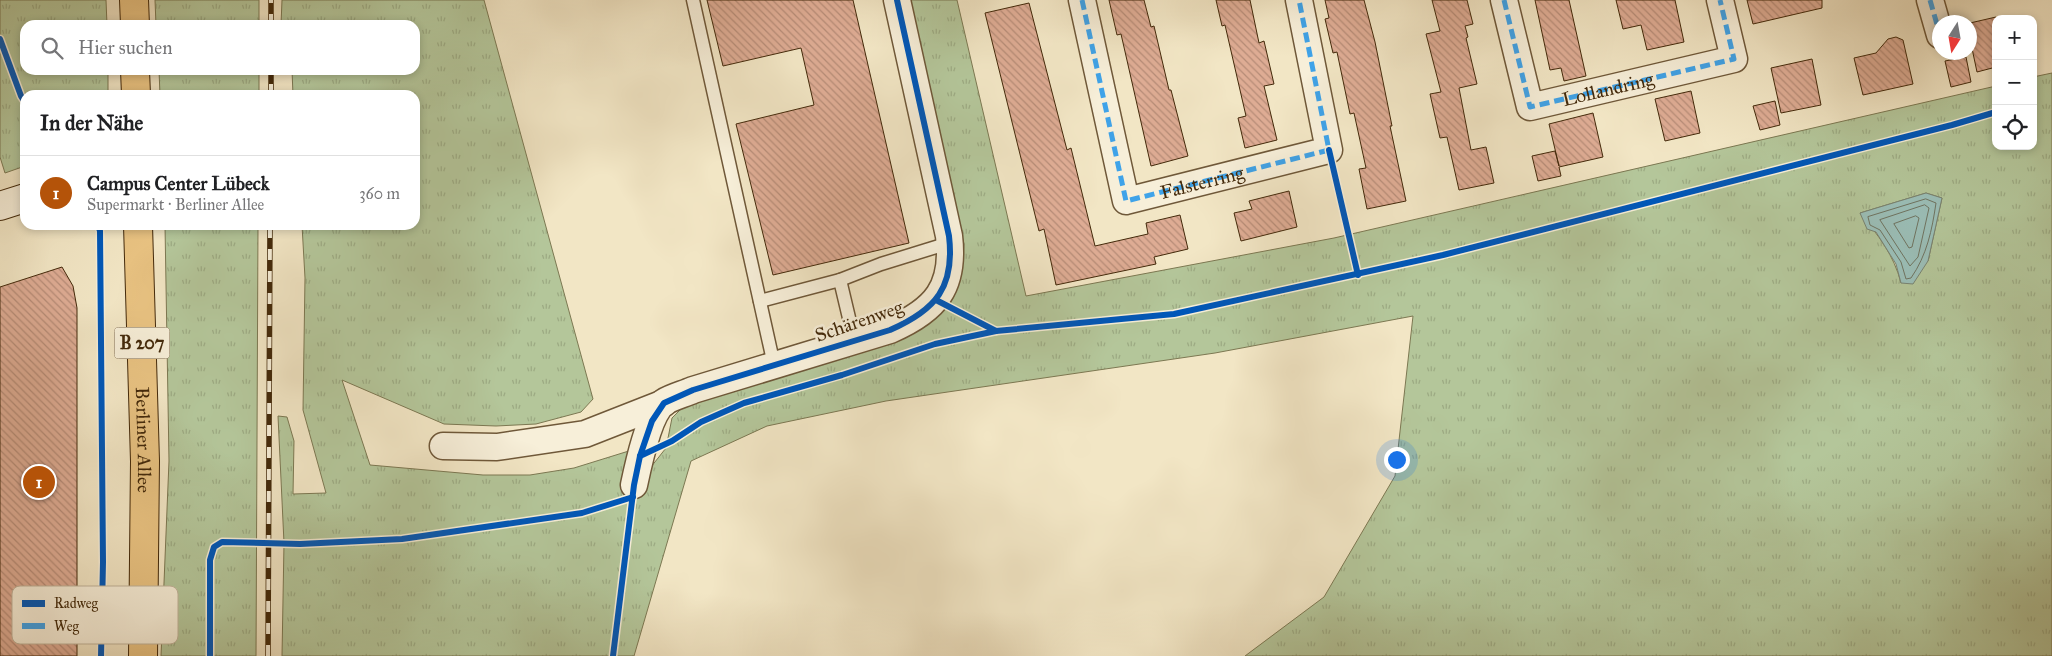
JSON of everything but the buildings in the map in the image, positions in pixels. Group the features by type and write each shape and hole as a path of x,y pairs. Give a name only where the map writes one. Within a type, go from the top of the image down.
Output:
{"main road":[{"path":"134,0 135,20"},
{"path":"135,75 136,90"},
{"name":"Berliner Allee","path":"138,230 145,461 144,586"}],"street":[{"name":"Schärenweg","path":"443,446 497,447 585,434 693,390 890,330 913,320 930,307 936,300 949,273 951,257 897,0"},
{"name":"Falsterring","path":"1082,0 1126,201 1329,150 1299,0"},
{"name":"Lollandring","path":"1504,0 1530,107 1734,59 1720,0"},
{"path":"1930,0 1934,15"},
{"path":"0,206 20,200"},
{"path":"634,485 640,456 652,421 664,402"}],"lane":[{"path":"693,0 774,366"},
{"path":"760,301 840,280 881,264 949,243"},
{"path":"840,280 854,340"}],"green space":[{"path":"0,0 106,0 107,20 20,20 20,75 108,75 108,90 20,90 20,168 5,173 0,157"},
{"path":"155,0 259,0 259,20 156,20"},
{"path":"282,0 484,0 593,399 581,412 536,424 496,426 444,424 342,380 370,465 483,475 530,475 574,468 632,450 643,477 666,448 672,418 690,400 916,332 938,314 952,295 961,272 964,244 906,0 957,0 1026,296 1334,238 1992,87 1992,150 2037,150 2037,76 2052,73 2052,656 1245,656 1324,597 1395,476 1413,316 1215,353 886,401 767,426 691,461 634,656 282,656 284,543 278,416 287,417 294,441 293,494 326,493 303,410 305,278 302,230 420,230 420,90 293,90 292,75 420,75 420,20 281,20","holes":["1926,193 1942,198 1928,261 1901,283 1890,254 1860,213"]},
{"path":"159,75 259,75 259,90 160,90"},
{"path":"165,230 258,230 256,656 161,656 161,644 178,644 178,586 164,586 169,461"}],"water":[{"path":"1926,193 1942,198 1928,261 1913,284 1901,283 1896,264 1876,232 1867,229 1860,213"}],"railway":[{"path":"271,0 271,20"},
{"path":"271,75 271,90"},
{"path":"268,656 270,230"}],"marked path":[{"path":"1082,0 1126,201 1329,150 1299,0"},
{"path":"1504,0 1530,107 1734,59 1720,0"},
{"path":"1930,0 1934,15"}],"cycle path":[{"path":"613,656 634,485 640,456 652,421 664,403 693,390 890,330 919,314 930,305 939,295 945,283 949,269 949,236 897,0"},
{"path":"0,39 20,93"},
{"path":"936,300 996,331 1174,314 1443,255 1992,113"},
{"path":"1329,150 1358,275"},
{"path":"100,230 102,586"},
{"path":"640,456 672,441 701,422 744,403 842,375 935,344 996,331"},
{"path":"210,656 210,560 214,547 222,542 300,544 402,539 582,513 633,497"},
{"path":"101,644 101,656"}],"place":[{"name":"Campus Center Lübeck","path":"39,482"}]}
